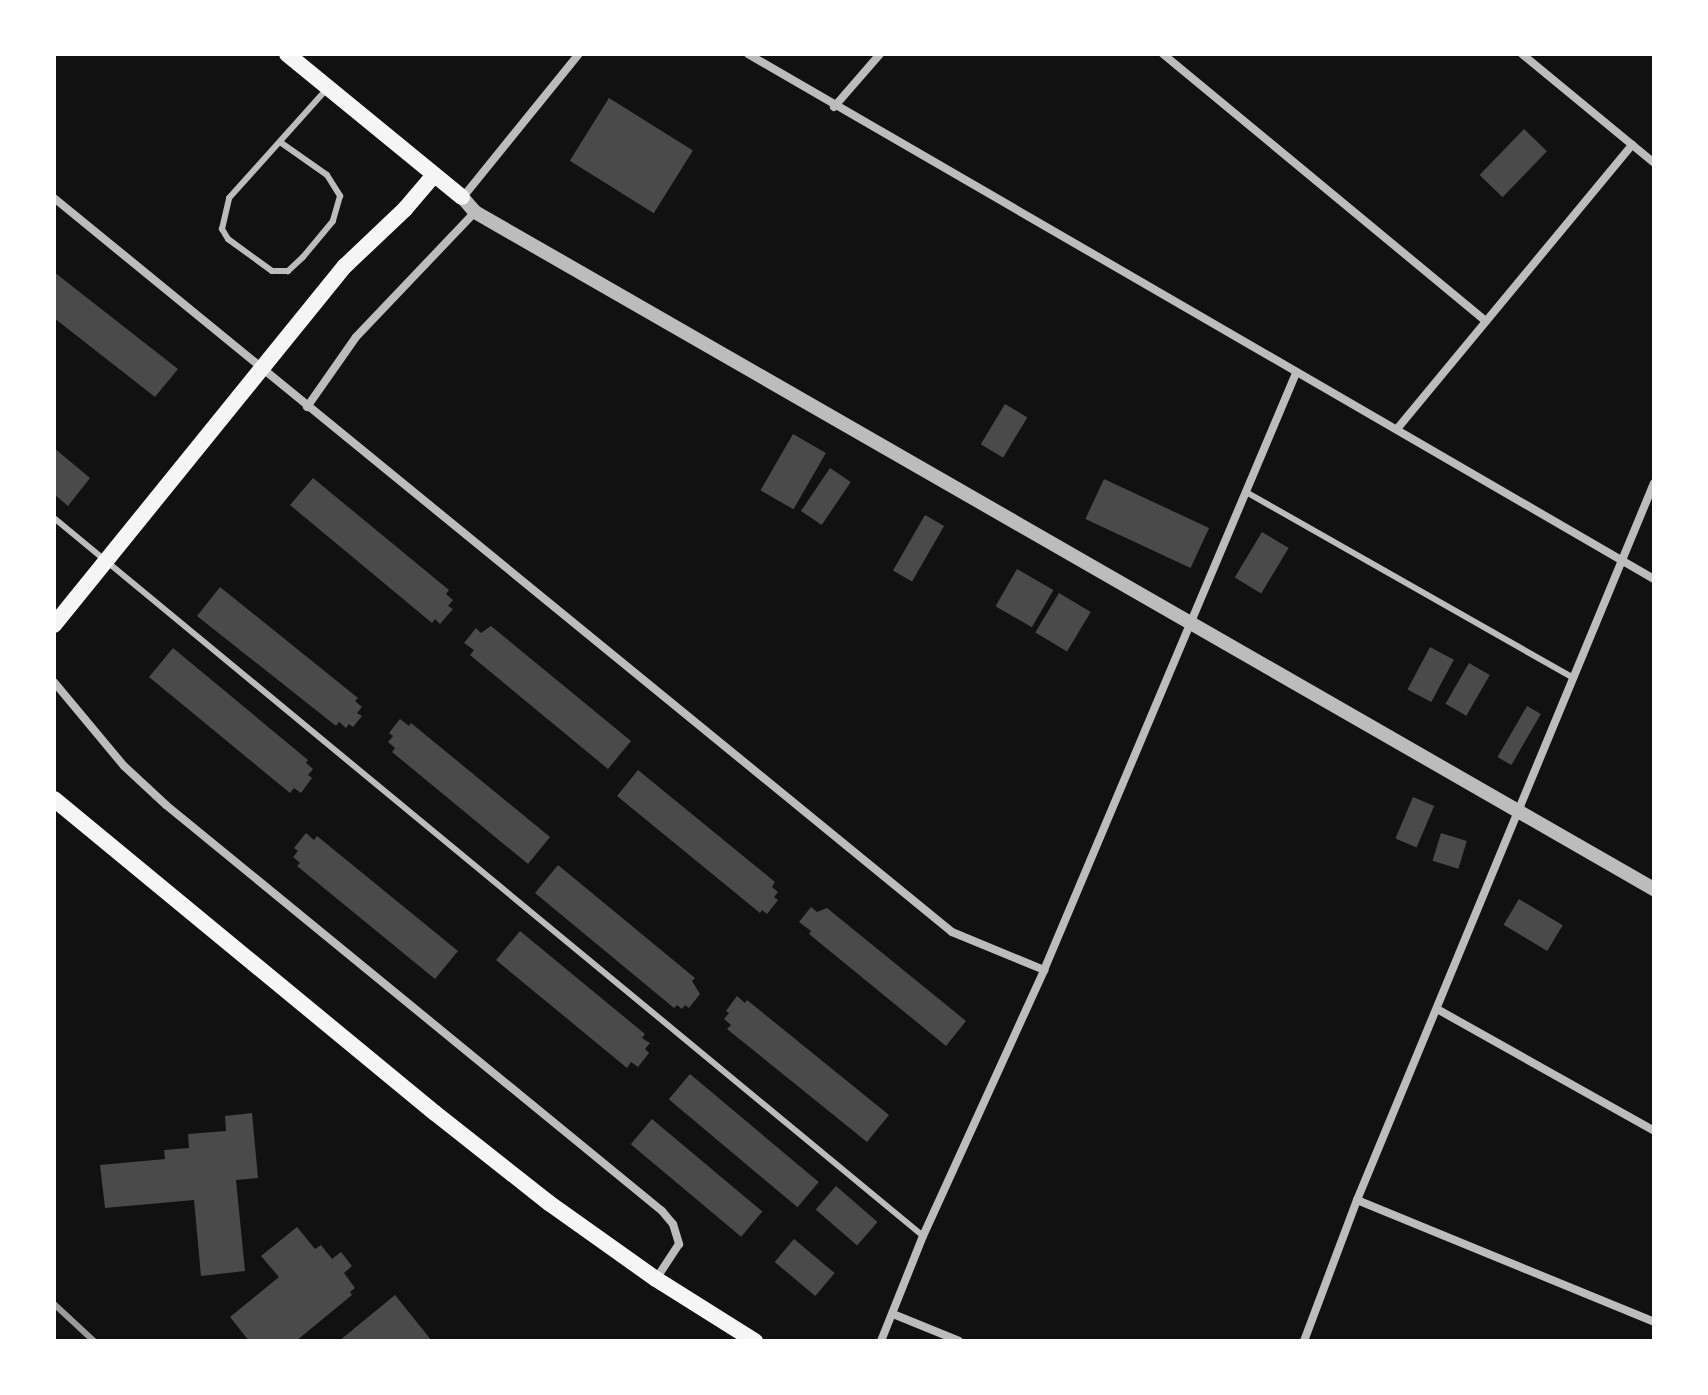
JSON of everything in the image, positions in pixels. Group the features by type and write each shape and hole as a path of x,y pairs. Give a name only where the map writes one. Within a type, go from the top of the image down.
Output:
{"main road":[{"path":"287,54 462,197"},
{"path":"54,625 345,266 405,209 434,175"},
{"path":"54,799 435,1113 656,1279 755,1341"}],"street":[{"path":"579,54 462,197 475,212 1654,889"},
{"path":"748,54 834,107 1654,579"},
{"path":"834,107 880,54"},
{"path":"1163,54 1486,321"},
{"path":"1522,54 1654,163"},
{"path":"1397,429 1632,145"},
{"path":"54,198 952,932 1044,970"},
{"path":"307,407 356,337 475,212"},
{"path":"881,1341 923,1236 1044,970 1296,373"},
{"path":"1304,1341 1357,1200 1654,483"},
{"path":"54,682 124,766 166,805 662,1211 673,1224 679,1244 656,1279"},
{"path":"1437,1009 1654,1131"},
{"path":"1357,1200 1654,1322"},
{"path":"893,1314 959,1341"}],"lane":[{"path":"280,142 327,175 340,196 333,221 303,257 288,271 272,271 228,239 222,229 229,198 328,87"},
{"path":"1246,492 1573,678"},
{"path":"54,518 923,1236"}],"building":[{"path":"609,98 693,150 654,213 570,161"},
{"path":"1524,129 1547,151 1503,197 1480,175"},
{"path":"54,272 178,369 155,397 54,318"},
{"path":"1005,404 1027,417 1003,458 981,444"},
{"path":"793,434 826,453 793,509 760,490"},
{"path":"54,448 90,478 68,506 54,494"},
{"path":"830,468 851,482 822,525 801,511"},
{"path":"313,478 449,590 446,594 453,600 448,606 453,609 440,624 435,619 432,623 290,505"},
{"path":"1104,479 1209,528 1191,568 1085,519"},
{"path":"925,515 944,526 912,581 893,570"},
{"path":"1262,532 1289,548 1261,593 1235,577"},
{"path":"1017,569 1053,590 1032,627 996,606"},
{"path":"220,587 358,698 355,701 362,707 357,713 362,716 353,727 349,724 346,728 339,722 336,726 197,616"},
{"path":"1059,593 1091,612 1067,651 1035,632"},
{"path":"491,626 631,741 608,769 470,655 474,650 464,643 476,628 481,633"},
{"path":"1430,647 1454,660 1431,702 1407,689"},
{"path":"173,648 308,760 306,763 313,769 308,775 312,778 301,793 294,788 290,793 149,677"},
{"path":"1469,663 1490,675 1466,716 1446,704"},
{"path":"1527,706 1541,714 1511,765 1498,757"},
{"path":"400,719 409,726 411,723 550,837 528,864 392,752 395,748 388,742 393,736 389,733"},
{"path":"638,770 775,882 772,887 778,892 774,897 778,900 767,914 762,910 760,913 617,796"},
{"path":"1413,797 1434,806 1417,847 1395,838"},
{"path":"306,833 314,840 317,836 458,951 435,979 297,866 300,863 293,857 298,851 294,848"},
{"path":"1441,833 1467,841 1458,869 1433,861"},
{"path":"558,865 695,978 692,981 700,994 689,1008 685,1005 682,1009 677,1005 674,1008 535,893"},
{"path":"1519,899 1563,925 1547,951 1504,925"},
{"path":"811,907 817,912 827,908 966,1021 946,1046 809,934 811,931 799,922"},
{"path":"520,931 645,1034 642,1038 650,1043 645,1049 649,1053 638,1067 631,1062 627,1068 496,960"},
{"path":"737,996 745,1003 747,1000 889,1115 867,1142 727,1029 731,1025 724,1019 729,1013 726,1011"},
{"path":"690,1074 819,1182 797,1207 669,1099"},
{"path":"252,1113 258,1178 236,1180 245,1271 201,1276 194,1200 105,1208 100,1165 165,1159 164,1150 189,1148 188,1134 226,1131 225,1116"},
{"path":"652,1119 762,1212 741,1237 631,1144"},
{"path":"836,1186 878,1222 857,1245 816,1209"},
{"path":"297,1227 315,1249 321,1245 332,1259 341,1252 352,1266 344,1273 355,1288 350,1292 352,1295 296,1341 249,1341 230,1317 279,1277 261,1256"},
{"path":"794,1239 835,1273 815,1296 775,1262"},
{"path":"395,1295 432,1341 339,1341"}],"railway":[{"path":"54,1304 94,1341"}]}
